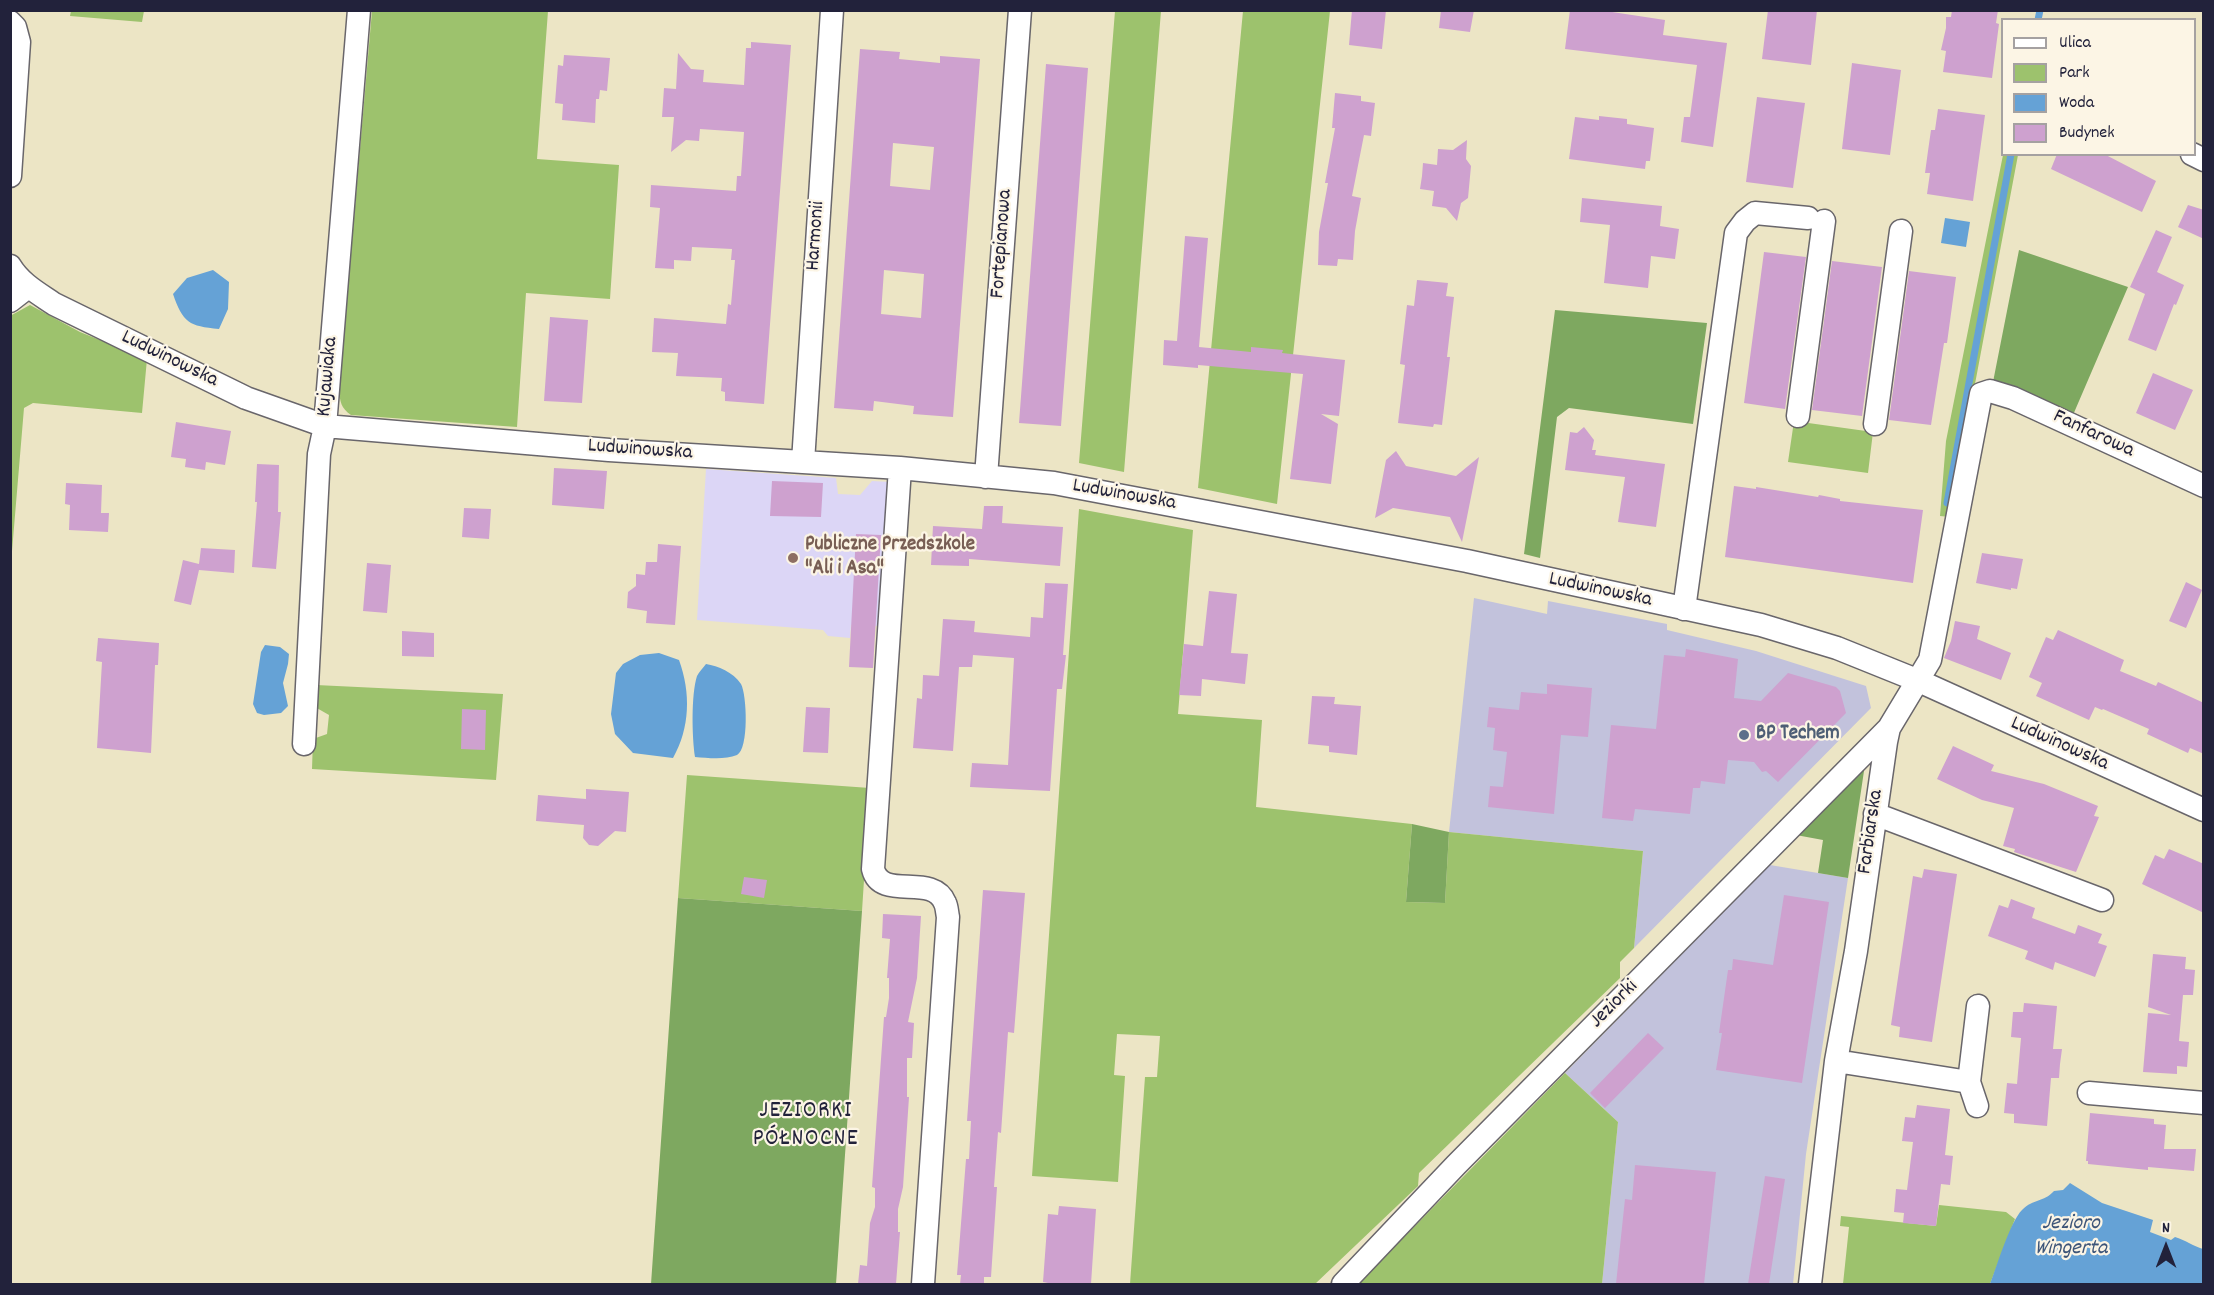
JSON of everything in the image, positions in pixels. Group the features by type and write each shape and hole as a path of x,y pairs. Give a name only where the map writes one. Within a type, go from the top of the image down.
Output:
{"street":[{"name":"Kujawiaka","path":"304,744 319,454 325,426 359,10"},
{"name":"Harmonii","path":"802,462 832,10"},
{"name":"Fortepianowa","path":"986,477 1020,10"},
{"path":"10,22 15,27 19,42 10,176"},
{"path":"1684,609 1736,232 1755,213 1816,219 1798,416"},
{"path":"1875,424 1900,231"},
{"name":"Ludwinowska","path":"10,266 15,275 28,287 54,304 246,398 325,426 609,450 900,468 1054,483 1467,561 1761,625 1837,648 1919,681 2204,810"},
{"path":"10,301 28,287"},
{"name":"Fanfarowa","path":"1982,394 1990,391 2013,398 2204,486"},
{"name":"Farbiarska","path":"1810,1284 1836,1061 1856,951 1889,729 1930,660 1982,394"},
{"path":"900,468 873,869 878,880 883,883 892,886 929,888 938,893 945,902 948,917 923,1284"},
{"name":"Jeziorki","path":"1343,1284 1463,1157 1889,729"},
{"path":"1875,814 2102,900"},
{"path":"1977,1106 1970,1082 1978,1006"},
{"path":"1836,1061 1970,1082"},
{"path":"2089,1093 2204,1103"}],"shaded area":[{"name":"Publiczne Przedszkole \"Ali i Asa\"","path":"706,469 836,478 838,494 860,495 872,481 891,482 881,626 851,625 850,638 828,636 823,630 697,620"},
{"path":"1474,598 1547,614 1548,601 1667,624 1667,630 1756,651 1866,686 1871,708 1634,948 1643,851 1449,832"},
{"path":"1770,865 1848,878 1806,1154 1793,1284 1602,1284 1618,1122 1565,1073"}],"green space":[{"path":"71,10 144,11 142,22 70,16"},
{"path":"372,11 548,11 537,159 619,165 610,299 526,293 517,427 351,415 342,404 339,390"},
{"path":"1115,11 1161,11 1124,472 1079,463"},
{"path":"1243,11 1330,11 1277,504 1198,488"},
{"path":"2003,156 2018,156 1950,517 1940,516 1946,441"},
{"path":"2019,250 2128,287 2073,415 1993,382"},
{"path":"30,305 80,332 147,359 142,413 33,403 24,408 11,563 10,316"},
{"path":"1555,310 1707,323 1693,424 1569,408 1557,417 1540,558 1524,554"},
{"path":"1794,421 1873,432 1868,473 1788,462"},
{"path":"1079,509 1193,530 1178,714 1262,720 1256,807 1412,824 1406,902 1445,903 1449,832 1643,851 1634,948 1620,962 1620,978 1419,1173 1418,1186 1315,1284 1130,1284 1145,1077 1157,1077 1160,1036 1117,1034 1114,1075 1125,1076 1118,1182 1032,1176"},
{"path":"316,685 503,694 496,780 312,769 313,739 327,734 329,715 315,707"},
{"path":"1859,770 1864,771 1848,878 1818,873 1823,840 1796,835"},
{"path":"687,775 870,788 862,911 678,898"},
{"path":"1412,824 1449,832 1445,903 1406,902"},
{"path":"678,898 862,911 836,1284 651,1284"},
{"path":"1565,1073 1618,1122 1602,1284 1358,1284"},
{"path":"1939,1205 2006,1212 2015,1219 1990,1284 1843,1284 1849,1227 1840,1226 1841,1216 1936,1226"}],"water":[{"path":"1945,218 1970,222 1966,247 1941,243"},
{"path":"213,270 229,282 228,309 219,329 188,321 180,311 173,294 187,278"},
{"path":"265,645 280,647 289,654 283,683 288,706 281,713 264,715 257,713 253,704 261,652"},
{"path":"659,653 679,660 686,685 686,723 673,758 633,753 615,734 611,714 616,673 623,664 640,655"},
{"path":"706,664 730,673 738,680 743,690 746,710 744,743 741,751 732,757 695,757 694,694 697,676"},
{"name":"Jezioro Wingerta","path":"2070,1183 2102,1203 2153,1220 2150,1232 2171,1240 2175,1237 2203,1249 2203,1284 1990,1284 2017,1216 2031,1204 2054,1191 2063,1190"}],"building":[{"path":"1352,10 1386,10 1382,49 1349,45"},
{"path":"1441,10 1474,10 1470,32 1439,28"},
{"path":"1570,10 1599,10 1665,20 1663,35 1727,43 1713,147 1681,142 1684,117 1690,117 1697,65 1565,49"},
{"path":"1768,10 1817,10 1811,65 1762,59"},
{"path":"1952,10 1998,10 1996,23 1999,24 1992,78 1943,72 1946,51 1941,50 1946,17 1951,17"},
{"path":"751,42 791,45 764,404 725,401 725,392 721,391 722,378 676,376 678,353 652,352 654,318 726,324 728,304 731,305 735,260 731,260 732,249 692,247 691,261 674,260 674,269 655,268 660,208 650,207 651,185 736,191 737,176 741,176 744,132 700,129 699,141 686,140 671,152 674,117 662,117 664,88 676,89 678,53 691,69 704,70 703,82 744,85 746,48 751,48"},
{"path":"860,49 900,52 899,59 940,63 940,56 980,59 953,417 913,414 914,406 874,401 873,411 834,408","holes":["893,143 934,147 930,190 890,186","884,270 924,274 921,318 881,314"]},
{"path":"564,55 610,58 607,91 600,90 599,99 596,99 595,123 562,120 563,104 555,103 558,65 563,66"},
{"path":"1852,63 1901,70 1890,155 1842,149"},
{"path":"1046,64 1088,68 1061,426 1019,423"},
{"path":"1335,93 1361,96 1361,101 1375,103 1371,136 1364,135 1352,196 1361,198 1353,260 1338,259 1337,266 1318,265 1319,232 1328,183 1325,183 1335,128 1332,128"},
{"path":"1757,97 1805,103 1793,188 1746,182"},
{"path":"1938,109 1985,115 1973,201 1927,194 1930,173 1925,173 1931,130 1935,130"},
{"path":"1599,116 1627,119 1627,124 1654,128 1650,161 1646,161 1645,169 1569,159 1575,117 1599,120"},
{"path":"1467,140 1466,159 1471,166 1468,198 1461,203 1457,221 1446,208 1432,206 1434,191 1420,189 1423,163 1437,165 1438,149 1453,150"},
{"path":"2056,156 2108,156 2156,181 2142,212 2051,169"},
{"path":"1582,198 1662,206 1660,226 1679,229 1675,259 1651,256 1648,288 1604,283 1610,225 1580,222"},
{"path":"2188,205 2204,210 2204,239 2178,227"},
{"path":"2156,230 2172,237 2157,272 2184,285 2156,351 2128,340 2145,294 2130,287"},
{"path":"1185,236 1208,238 1199,347 1251,352 1251,347 1345,360 1339,416 1321,414 1338,424 1331,484 1290,479 1303,374 1198,365 1198,368 1163,365 1164,340 1177,341"},
{"path":"1764,252 1806,257 1785,409 1744,403"},
{"path":"1832,261 1882,267 1862,416 1812,410"},
{"path":"1909,271 1956,277 1947,343 1944,343 1931,425 1889,420"},
{"path":"1417,280 1448,283 1446,296 1454,297 1442,425 1434,424 1433,427 1398,423 1405,365 1400,364 1407,305 1414,306"},
{"path":"550,317 588,320 582,403 544,401"},
{"path":"2153,373 2193,390 2175,430 2136,413"},
{"path":"176,422 231,431 225,465 206,462 205,470 185,467 186,459 171,457"},
{"path":"1584,427 1594,440 1592,450 1596,450 1595,455 1665,464 1656,527 1618,522 1625,477 1565,470 1570,432 1577,433"},
{"path":"1396,451 1406,466 1456,476 1479,457 1462,542 1450,517 1393,508 1375,518 1386,460"},
{"path":"257,464 279,465 278,512 281,512 276,569 252,567 257,502 255,502"},
{"path":"554,468 607,471 604,509 552,505"},
{"path":"772,481 823,483 821,517 770,516"},
{"path":"66,483 102,485 101,513 109,513 108,532 69,530 70,505 65,504"},
{"path":"1734,486 1923,510 1913,583 1725,557"},
{"path":"984,506 1003,506 1002,523 1063,527 1060,566 969,559 969,566 931,565 933,526 982,529"},
{"path":"464,508 491,509 489,539 462,537"},
{"path":"856,534 881,535 873,668 849,667"},
{"path":"658,544 681,546 675,625 646,623 647,611 627,608 628,592 636,586 636,574 645,575 646,562 657,562"},
{"path":"201,548 235,550 234,573 199,570 191,605 174,601 183,560 199,564"},
{"path":"1982,553 2023,559 2017,589 2011,588 2011,590 1976,583"},
{"path":"367,563 391,565 387,613 363,611"},
{"path":"2186,582 2202,590 2186,628 2169,621"},
{"path":"1045,583 1068,584 1063,655 1066,655 1062,689 1057,689 1050,791 970,787 972,763 1008,765 1014,658 973,655 972,667 959,667 953,751 913,748 917,698 922,699 923,675 939,676 943,619 975,621 974,632 1030,637 1031,617 1043,618"},
{"path":"1209,591 1237,594 1231,653 1248,654 1245,684 1202,679 1201,696 1179,695 1184,644 1203,646"},
{"path":"1955,621 1980,626 1977,639 2011,653 2001,680 1944,658 1951,641"},
{"path":"2058,630 2124,660 2120,671 2156,686 2158,682 2204,703 2204,754 2190,748 2188,753 2147,734 2149,729 2103,709 2095,707 2089,720 2036,696 2042,683 2029,677 2046,637 2053,640"},
{"path":"402,631 434,633 434,657 402,656"},
{"path":"98,638 159,643 158,665 155,665 151,753 97,748 102,662 96,661"},
{"path":"1686,649 1738,659 1734,698 1761,701 1788,673 1836,687 1840,691 1846,713 1778,782 1766,771 1762,772 1754,762 1728,760 1725,784 1701,781 1700,788 1693,788 1690,814 1635,809 1633,821 1602,818 1611,725 1656,729 1664,655 1685,657"},
{"path":"1547,684 1592,688 1588,737 1561,735 1554,814 1488,807 1490,786 1503,787 1507,752 1493,750 1495,728 1487,727 1489,707 1519,710 1521,692 1547,694"},
{"path":"1312,696 1335,697 1334,704 1361,706 1357,755 1329,752 1329,746 1308,744"},
{"path":"806,707 830,708 828,753 803,752"},
{"path":"462,709 486,710 485,750 461,749"},
{"path":"1953,746 1994,765 1991,771 2044,784 2098,806 2094,816 2099,817 2076,872 2014,852 2015,849 2003,846 2014,808 1982,800 1937,779"},
{"path":"586,789 629,792 626,832 615,831 598,846 589,845 583,838 584,825 536,821 538,795 586,799"},
{"path":"2169,849 2204,864 2204,913 2142,884 2155,855 2164,859"},
{"path":"1924,869 1957,874 1932,1042 1899,1037 1900,1027 1891,1025 1913,876 1922,878"},
{"path":"744,877 767,880 764,898 741,894"},
{"path":"983,890 1025,893 1014,1033 1008,1032 1001,1133 998,1132 991,1277 984,1277 984,1284 960,1284 961,1275 957,1275 966,1159 969,1159 971,1121 967,1121"},
{"path":"1784,895 1829,902 1802,1083 1716,1070 1728,970 1732,970 1733,959 1773,965"},
{"path":"2011,899 2035,908 2032,918 2075,934 2078,925 2102,934 2098,943 2107,946 2095,977 2055,962 2053,970 2025,959 2028,951 1988,936 1999,905 2008,908"},
{"path":"883,914 921,916 917,978 908,1022 914,1023 912,1058 907,1058 907,1097 909,1097 903,1187 898,1209 898,1232 900,1232 896,1284 858,1284 860,1265 867,1266 870,1223 875,1207 875,1188 872,1187 884,1017 886,1017 889,998 889,978 887,978 890,939 882,938"},
{"path":"2153,954 2186,957 2185,969 2195,970 2193,995 2183,995 2179,1041 2189,1042 2187,1067 2177,1066 2177,1074 2143,1072 2148,1013 2171,1015 2148,1007"},
{"path":"2024,1003 2057,1006 2053,1049 2062,1049 2059,1078 2051,1078 2047,1126 2014,1123 2014,1114 2004,1113 2007,1083 2017,1084 2021,1038 2011,1037 2013,1012 2023,1012"},
{"path":"1648,1033 1664,1048 1605,1108 1590,1093"},
{"path":"1917,1105 1950,1109 1945,1155 1953,1156 1950,1185 1941,1184 1936,1226 1903,1223 1904,1213 1894,1212 1896,1189 1907,1190 1913,1142 1902,1141 1905,1117 1915,1118"},
{"path":"2090,1113 2154,1119 2154,1124 2166,1125 2164,1149 2196,1149 2194,1171 2148,1167 2148,1170 2088,1164 2086,1161"},
{"path":"1635,1165 1716,1172 1704,1284 1616,1284 1625,1199 1632,1200"},
{"path":"1765,1176 1785,1179 1769,1284 1748,1284"},
{"path":"1059,1206 1096,1209 1091,1284 1043,1282 1048,1214 1058,1215"}],"waterway":[{"path":"2038,18 2040,10"},
{"path":"1947,503 2011,156"}],"place":[{"name":"Publiczne Przedszkole \"Ali i Asa\"","path":"793,558"},
{"name":"BP Techem","path":"1744,735"}],"district":[{"name":"JEZIORKI PÓŁNOCNE","path":"806,1127"}]}
